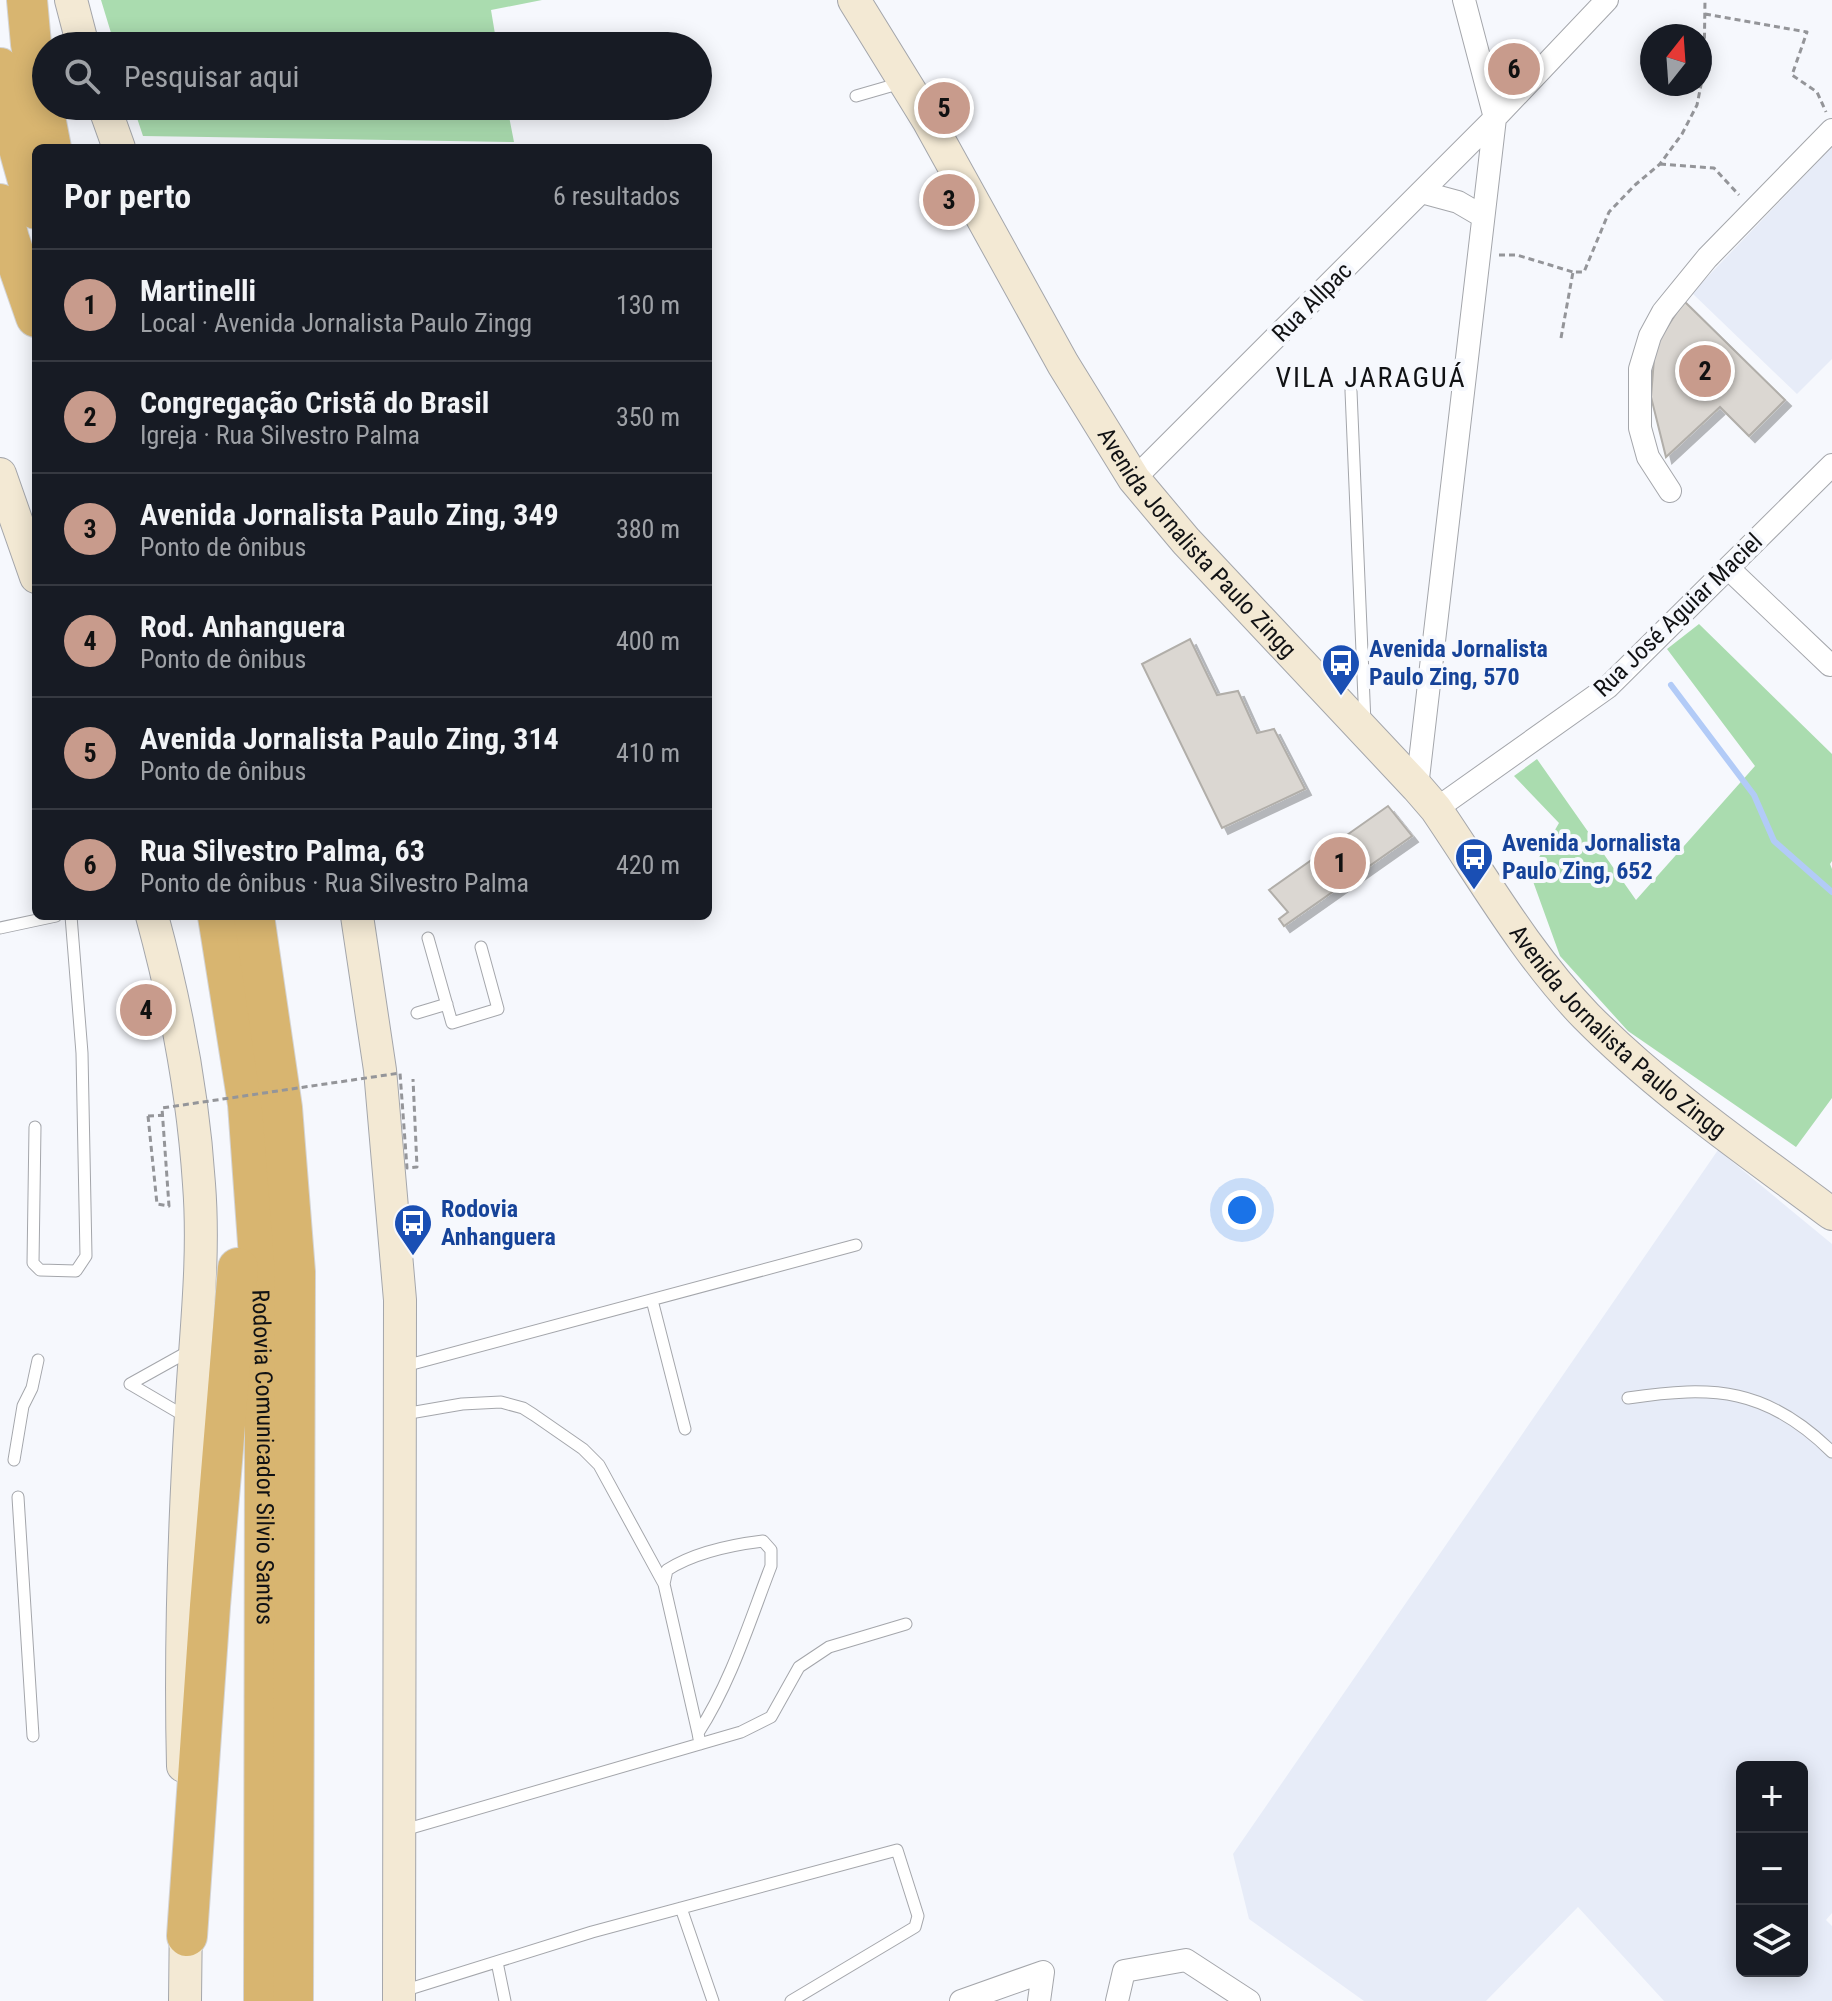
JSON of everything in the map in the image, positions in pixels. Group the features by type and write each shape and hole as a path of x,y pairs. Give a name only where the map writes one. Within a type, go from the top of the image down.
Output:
{"highway":[{"path":"27,0 32,49"},
{"path":"0,68 32,195"},
{"path":"46,120 50,144"},
{"path":"0,204 32,305"},
{"name":"Rodovia Comunicador Silvio Santos","path":"219,920 248,1104 259,1257 265,1419 264,2001"},
{"name":"Rodovia Comunicador Silvio Santos","path":"255,920 282,1108 295,1272 293,2001"},
{"path":"187,1936 248,1104"}],"main road":[{"path":"71,0 79,32"},
{"path":"82,0 89,32"},
{"name":"Avenida Jornalista Paulo Zingg","path":"854,0 983,218 1063,364 1134,479 1186,541 1426,798 1536,957 1585,1015 1657,1081 1832,1214"},
{"path":"110,120 118,144"},
{"path":"0,474 32,566"},
{"path":"153,920 177,1017 190,1092 200,1187 182,1717 187,1936 185,2001"},
{"path":"358,920 382,1099 397,1257 401,1367 399,1997"}],"street":[{"path":"1426,798 1482,216 1495,118 1464,0"},
{"name":"Rua Allpac","path":"1134,479 1495,118 1607,0"},
{"path":"1670,491 1648,457 1640,428 1640,369 1650,336 1663,312 1707,258 1830,123"},
{"path":"1421,192 1458,202 1482,216"},
{"name":"Rua José Aguiar Maciel","path":"1426,798 1608,687 1728,568 1828,476"},
{"path":"1728,568 1830,665"},
{"path":"1117,2001 1124,1971 1186,1960 1249,2001"},
{"path":"973,1999 1043,1972 1039,2001"}],"lane":[{"path":"856,96 904,82"},
{"path":"1351,391 1365,731"},
{"path":"0,928 37,920"},
{"path":"35,1127 33,1263 40,1270 76,1271 84,1262 85,1240 82,1053 71,920"},
{"path":"428,938 452,1023 498,1009 481,947"},
{"path":"417,1013 447,1004"},
{"path":"401,1367 856,1245"},
{"path":"652,1300 685,1429"},
{"path":"190,1419 130,1384 195,1348"},
{"path":"14,1460 23,1406 32,1388 38,1360"},
{"path":"1628,1398 1680,1390 1732,1393 1778,1409 1814,1434 1832,1452"},
{"path":"401,1414 462,1404 501,1402 523,1408 534,1415 583,1449 599,1465 664,1584 699,1739"},
{"path":"18,1497 33,1736"},
{"path":"664,1584 667,1570 684,1559 743,1543 763,1541 771,1550 771,1566 730,1675 699,1739"},
{"path":"400,1831 699,1739 741,1732 771,1717 799,1667 829,1647 906,1624"},
{"path":"399,1997 592,1932 897,1850 918,1916 915,1927 791,2001"},
{"path":"681,1908 713,2001"},
{"path":"497,1962 505,2001"}],"path":[{"path":"1478,256 1517,255 1573,272 1584,272 1609,212 1660,164 1682,134 1697,105 1704,70 1705,0"},
{"path":"1704,14 1807,32 1792,75 1817,92 1830,123"},
{"path":"1660,164 1714,168 1752,210"},
{"path":"1561,338 1573,272"},
{"path":"148,1116 157,1204 169,1206 162,1108 400,1073 407,1168 417,1167 413,1079"}],"shaded area":[{"path":"1832,147 1832,359 1797,394 1692,293"},
{"path":"1718,1150 1832,1244 1832,1913 1826,1920 1832,1926 1832,2001 1664,2001 1578,1907 1486,2001 1364,2001 1249,1919 1233,1854"}],"green space":[{"path":"101,0 542,0 491,10 495,32 111,32"},
{"path":"138,120 510,120 514,142 143,136"},
{"path":"1699,624 1832,754 1832,1098 1796,1147 1628,1031 1560,956 1530,873 1559,823 1514,776 1537,759 1636,900 1755,766 1667,649"}],"building":[{"path":"1684,301 1785,400 1749,436 1720,407 1666,457 1651,397 1655,346"},
{"path":"1190,639 1217,695 1238,691 1257,733 1274,729 1305,789 1222,828 1142,664"},
{"path":"1388,806 1412,836 1284,926 1279,919 1288,912 1269,890"}],"waterway":[{"path":"1671,685 1754,795 1774,841 1832,892"}],"place":[{"name":"Rua Silvestro Palma, 63","path":"1514,69"},
{"name":"Avenida Jornalista Paulo Zing, 314","path":"944,108"},
{"name":"Avenida Jornalista Paulo Zing, 349","path":"949,200"},
{"name":"Congregação Cristã do Brasil","path":"1705,371"},
{"name":"Avenida Jornalista Paulo Zing, 570","path":"1341,697"},
{"name":"Martinelli","path":"1340,863"},
{"name":"Avenida Jornalista Paulo Zing, 652","path":"1474,891"},
{"name":"Rod. Anhanguera","path":"146,1010"},
{"name":"Rodovia Anhanguera","path":"413,1257"}],"district":[{"name":"VILA JARAGUÁ","path":"1371,377"}]}
